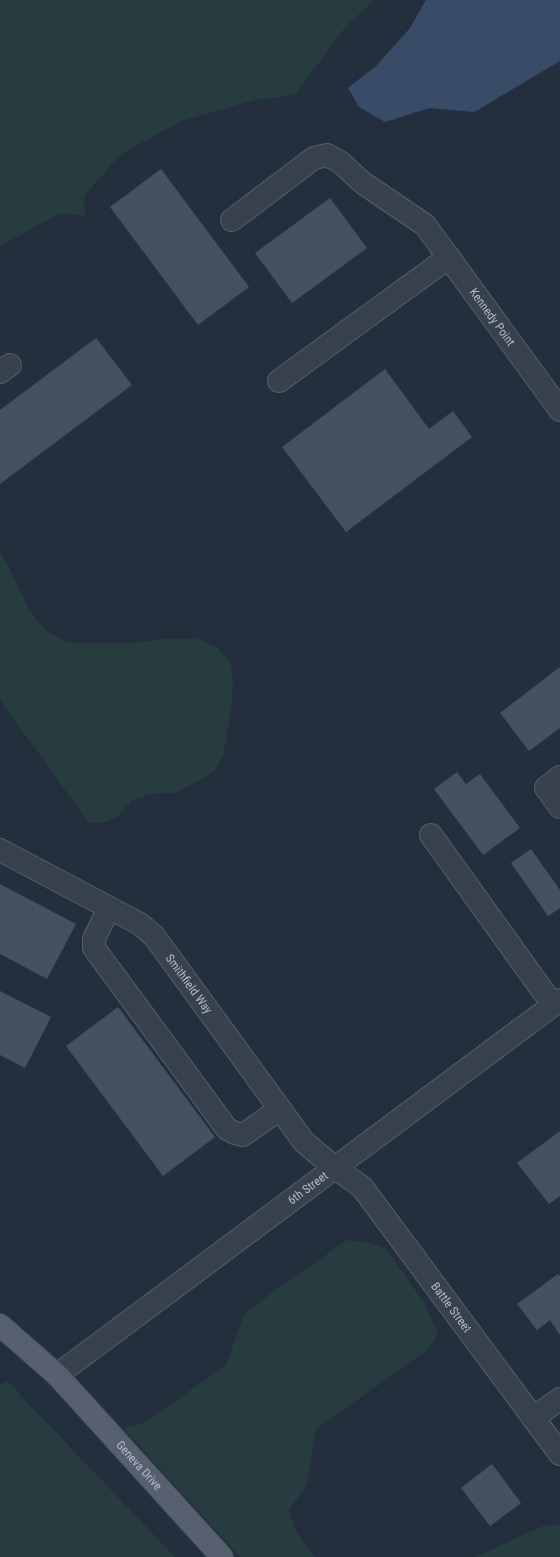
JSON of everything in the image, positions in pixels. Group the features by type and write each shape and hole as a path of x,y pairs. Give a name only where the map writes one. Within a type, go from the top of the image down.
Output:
{"main road":[{"name":"Geneva Drive","path":"0,1325 57,1375 222,1557"}],"street":[{"name":"Kennedy Point","path":"232,220 314,158 327,156 340,162 363,183 425,225 560,410"},
{"path":"279,381 449,257"},
{"path":"560,777 546,788 560,807"},
{"path":"431,835 557,1003"},
{"name":"Smithfield Way","path":"0,850 140,924 154,936 304,1142 335,1168"},
{"path":"109,908 94,939 94,948 227,1129 242,1135 280,1109"},
{"name":"6th Street","path":"57,1375 557,1003"},
{"name":"Battle Street","path":"335,1168 362,1187 560,1454"},
{"path":"533,1418 560,1399"}],"green space":[{"path":"0,0 375,0 346,26 295,95 255,100 182,121 121,154 84,196 85,216 60,213 0,246"},
{"path":"0,553 6,561 29,610 46,631 69,643 134,643 164,639 199,639 218,648 231,664 233,684 231,710 223,756 213,772 177,793 154,793 132,800 118,816 107,822 89,823 0,700"},
{"path":"347,1240 371,1243 387,1249 426,1306 438,1334 429,1349 316,1429 307,1485 289,1510 296,1532 315,1557 240,1557 124,1429 146,1422 226,1365 244,1315 270,1294"},
{"path":"7,1381 175,1557 0,1557 0,1385"},
{"path":"546,1525 560,1525 560,1557 474,1557 528,1533"}],"water":[{"path":"426,0 560,0 560,61 474,112 430,108 385,122 359,107 348,88 376,66 410,28"}],"building":[{"path":"161,169 249,287 198,325 110,207"},
{"path":"330,198 367,248 292,303 255,253"},
{"path":"96,338 132,385 0,484 0,410"},
{"path":"385,369 429,429 453,411 472,437 346,532 282,447"},
{"path":"560,667 560,728 529,751 500,713"},
{"path":"457,772 466,784 480,774 520,828 483,855 434,789"},
{"path":"531,849 560,890 560,908 548,916 511,863"},
{"path":"0,884 76,924 47,979 0,954"},
{"path":"0,991 51,1017 25,1068 0,1055"},
{"path":"118,1007 215,1137 163,1176 66,1046"},
{"path":"560,1131 560,1196 549,1204 517,1163"},
{"path":"558,1274 560,1276 560,1335 550,1320 537,1330 517,1304"},
{"path":"492,1464 521,1503 490,1526 461,1488"}]}
